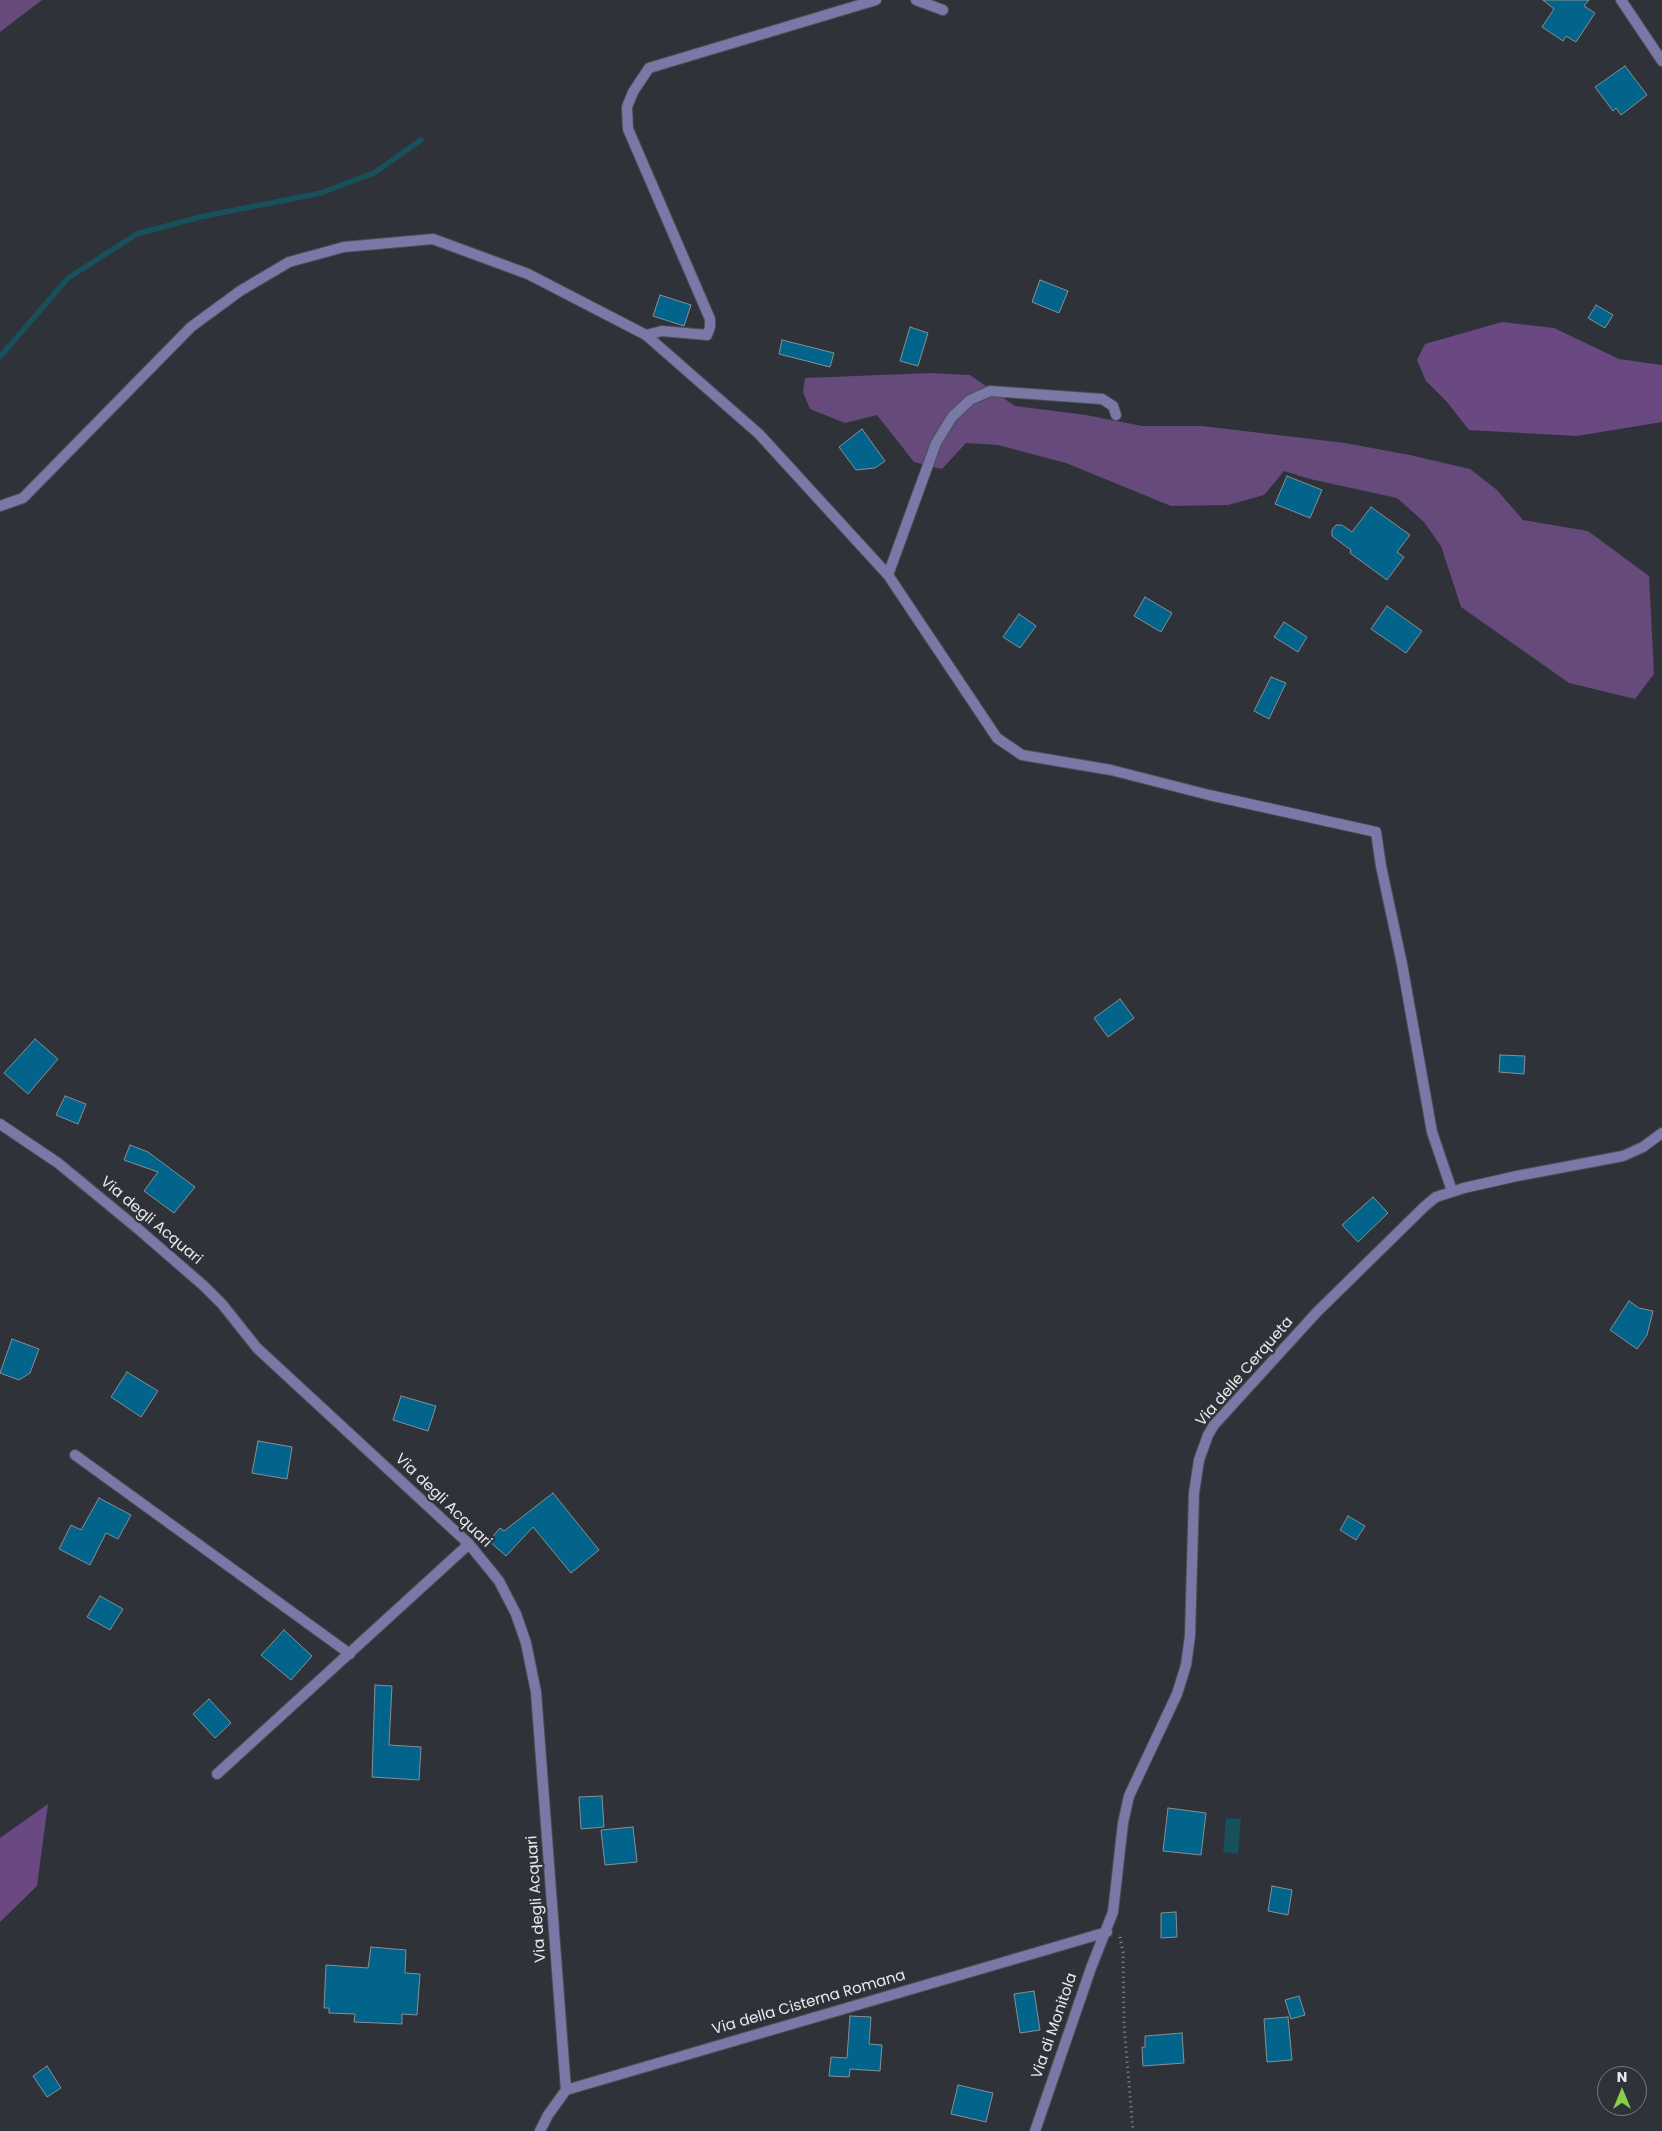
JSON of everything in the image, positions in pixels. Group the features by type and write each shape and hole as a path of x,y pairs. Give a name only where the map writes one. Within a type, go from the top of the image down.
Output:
{"street":[{"path":"646,334 662,331 707,335 710,327 710,319 628,129 627,107 633,92 649,68 876,0"},
{"path":"916,0 943,10"},
{"path":"1621,0 1662,61"},
{"path":"0,506 23,498 191,327 240,291 289,262 344,247 433,239 528,274 646,334 760,434 888,575 997,738 1022,755 1111,770 1209,795 1376,832 1432,1132 1452,1191"},
{"path":"888,575 936,443 952,417 970,400 990,391 1102,398 1113,406 1116,416"},
{"name":"Via degli Acquari","path":"0,1124 58,1163 204,1286 222,1304 265,1356 470,1544 492,1570 510,1602 526,1644 534,1674 566,2090"},
{"name":"Via delle Cerqueta","path":"1107,1932 1115,1904 1122,1831 1127,1803 1177,1694 1186,1665 1190,1636 1194,1493 1204,1442 1214,1425 1317,1312 1424,1206 1436,1197 1452,1191 1544,1170 1623,1156 1644,1147 1662,1133"},
{"path":"75,1455 350,1654"},
{"path":"217,1774 470,1544"},
{"name":"Via della Cisterna Romana","path":"566,2090 1107,1932"},
{"name":"Via di Monitola","path":"1035,2131 1091,1968 1107,1932"},
{"path":"540,2131 548,2115 566,2090"}],"path":[{"path":"1107,1932 1119,1936 1123,1952 1124,2024 1133,2131"}],"shaded area":[{"path":"0,0 42,0 0,32"},
{"path":"1502,322 1554,328 1619,359 1662,365 1662,422 1577,436 1469,430 1447,402 1426,381 1417,360 1425,344"},
{"path":"931,373 970,375 1015,406 1086,415 1142,426 1202,426 1345,443 1470,469 1497,490 1523,520 1588,531 1649,576 1654,674 1635,699 1569,683 1461,607 1441,546 1424,522 1397,498 1310,479 1284,471 1264,495 1228,505 1171,506 1066,463 998,445 966,443 942,469 914,462 877,415 845,423 810,409 803,392 805,378"},
{"path":"48,1804 37,1886 0,1922 0,1838"}],"water":[{"path":"1226,1818 1241,1819 1238,1854 1223,1852"}],"building":[{"path":"1543,0 1589,0 1584,6 1595,13 1576,42 1566,36 1563,41 1542,27 1554,9"},
{"path":"1625,66 1647,95 1621,115 1616,108 1613,111 1595,87"},
{"path":"1040,280 1068,291 1059,313 1032,302"},
{"path":"660,295 691,305 684,326 653,316"},
{"path":"1596,305 1613,315 1605,328 1588,318"},
{"path":"910,327 928,333 918,366 900,361"},
{"path":"782,340 834,353 830,367 779,354"},
{"path":"862,429 885,461 875,468 856,470 839,447"},
{"path":"1287,476 1322,490 1310,518 1275,504"},
{"path":"1371,507 1410,535 1397,552 1404,557 1387,580 1350,553 1351,550 1332,536 1332,530 1336,525 1342,525 1352,532"},
{"path":"1145,597 1172,613 1161,632 1134,616"},
{"path":"1387,606 1422,631 1406,653 1371,629"},
{"path":"1019,614 1036,626 1020,648 1003,637"},
{"path":"1284,622 1307,637 1298,652 1274,637"},
{"path":"1271,677 1286,683 1269,719 1254,711"},
{"path":"1120,999 1134,1018 1108,1037 1094,1018"},
{"path":"35,1039 58,1059 28,1094 4,1073"},
{"path":"1500,1055 1525,1056 1524,1074 1499,1072"},
{"path":"65,1096 86,1104 78,1124 56,1115"},
{"path":"130,1145 148,1152 195,1187 174,1213 144,1191 158,1172 124,1160"},
{"path":"1373,1197 1388,1213 1358,1242 1342,1225"},
{"path":"1629,1301 1639,1308 1653,1311 1647,1335 1637,1349 1610,1330"},
{"path":"12,1339 39,1349 30,1373 19,1380 0,1373"},
{"path":"127,1372 158,1391 141,1417 111,1397"},
{"path":"401,1396 436,1406 428,1431 393,1420"},
{"path":"258,1441 292,1447 287,1479 252,1473"},
{"path":"553,1493 599,1550 571,1573 533,1527 506,1556 489,1541 500,1528 504,1531"},
{"path":"99,1498 131,1515 118,1539 106,1533 90,1565 59,1549 71,1525 81,1530"},
{"path":"1348,1516 1365,1526 1356,1540 1340,1530"},
{"path":"100,1596 123,1609 110,1630 87,1617"},
{"path":"284,1630 312,1656 291,1680 261,1655"},
{"path":"375,1685 392,1686 389,1745 421,1747 419,1780 372,1777"},
{"path":"209,1699 231,1723 215,1738 193,1714"},
{"path":"602,1796 604,1827 581,1829 579,1797"},
{"path":"1168,1808 1206,1813 1201,1855 1163,1851"},
{"path":"633,1827 637,1862 605,1865 601,1830"},
{"path":"1272,1886 1292,1890 1288,1915 1268,1911"},
{"path":"1176,1912 1177,1937 1161,1938 1161,1913"},
{"path":"371,1947 406,1950 405,1973 420,1974 417,2015 402,2014 402,2024 354,2022 355,2014 329,2013 329,2008 324,2008 326,1965 368,1968"},
{"path":"1034,1991 1040,2030 1020,2033 1014,1994"},
{"path":"1299,1996 1305,2015 1291,2019 1285,2000"},
{"path":"850,2016 871,2017 869,2044 882,2045 880,2071 850,2069 849,2077 829,2076 831,2057 847,2058"},
{"path":"1288,2017 1292,2060 1267,2062 1264,2019"},
{"path":"1182,2033 1184,2063 1143,2066 1142,2047 1145,2047 1145,2036"},
{"path":"47,2066 61,2088 47,2097 33,2076"},
{"path":"958,2085 993,2093 986,2122 951,2114"}],"waterway":[{"path":"0,357 68,278 137,234 200,217 321,193 374,173 421,140"}]}
